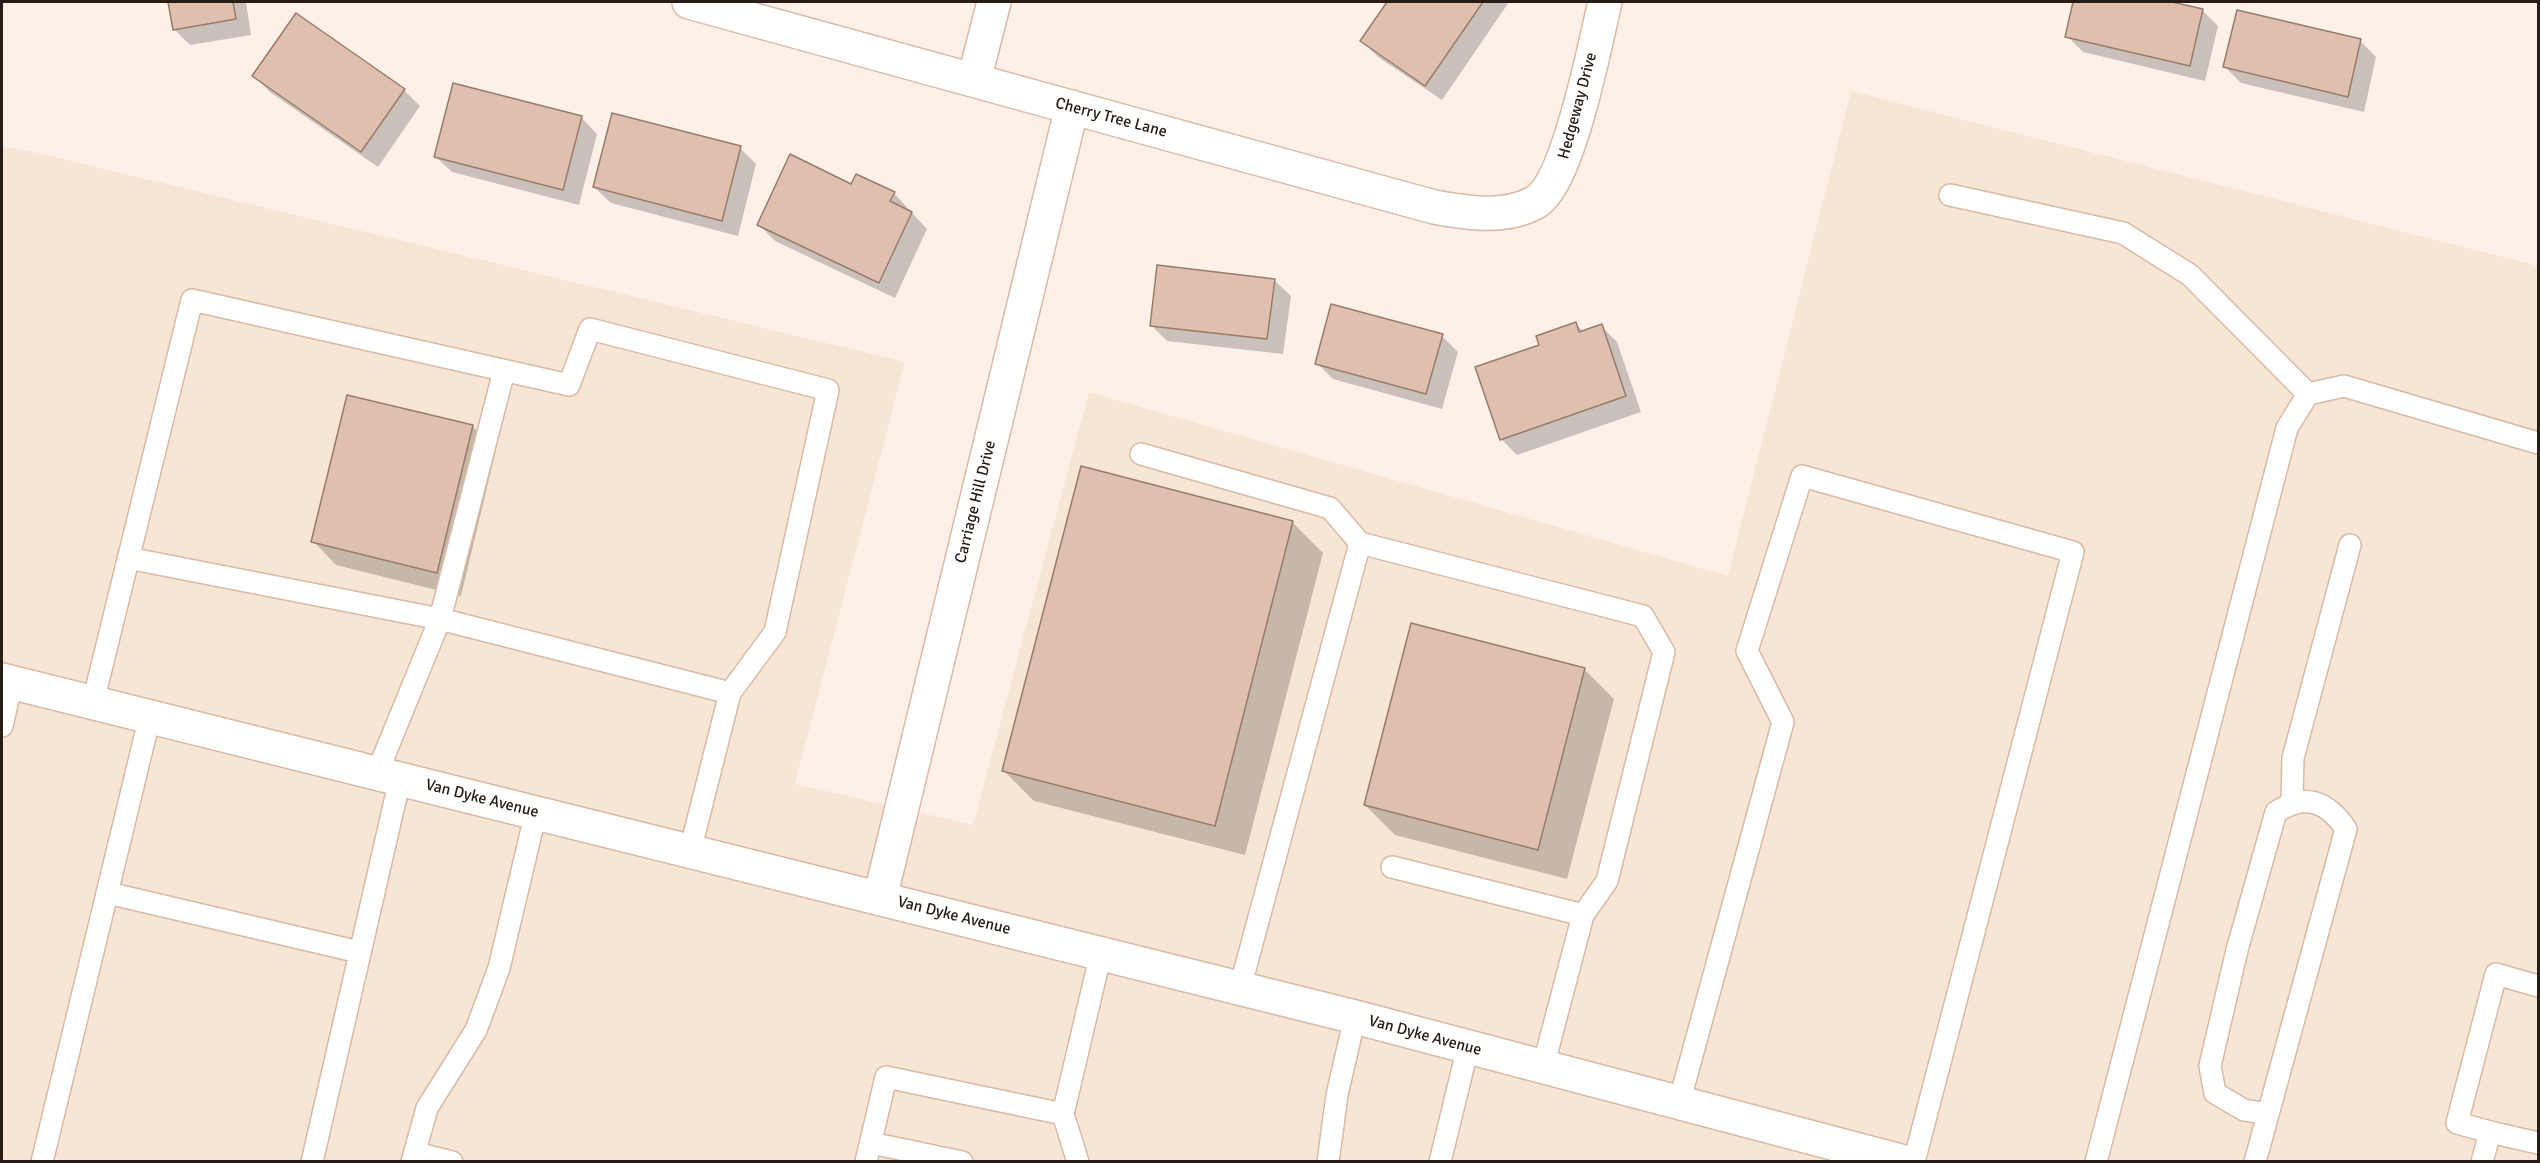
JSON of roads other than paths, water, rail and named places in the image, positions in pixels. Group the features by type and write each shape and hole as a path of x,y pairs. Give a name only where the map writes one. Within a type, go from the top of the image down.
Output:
{"street":[{"name":"Cherry Tree Lane","path":"689,2 1434,207 1474,214 1513,210 1535,203"},
{"path":"974,80 994,2"},
{"name":"Hedgeway Drive","path":"1535,203 1548,191 1566,158 1605,2"},
{"name":"Carriage Hill Drive","path":"880,897 1072,107"},
{"name":"Van Dyke Avenue","path":"7,681 1355,1017 1904,1161"}],"lane":[{"path":"1950,195 2123,232 2190,275 2308,394"},
{"path":"93,702 192,300 569,385 590,329 828,390 775,632 730,693 690,851"},
{"path":"312,1161 359,952 389,776 440,619 504,371"},
{"path":"2096,1161 2287,428 2308,394 2344,386 2538,443"},
{"path":"1141,454 1330,508 1360,543 1643,616 1664,652 1607,881 1583,915 1543,1067"},
{"path":"1679,1103 1784,722 1747,651 1802,476 2073,552 1914,1161"},
{"path":"1240,988 1360,543"},
{"path":"2292,802 2293,758 2350,545"},
{"path":"128,558 440,619 730,693"},
{"path":"2,726 7,681"},
{"path":"42,1161 150,716"},
{"path":"2255,1161 2268,1114 2346,829 2336,814 2319,803 2292,802 2276,812 2239,940 2210,1066 2215,1093 2244,1110 2268,1114"},
{"path":"452,1161 413,1157 427,1108 476,1030 499,968 536,812"},
{"path":"1392,867 1583,915"},
{"path":"108,893 359,952"},
{"path":"1078,1161 1063,1114 1101,953"},
{"path":"2538,986 2496,974 2457,1123 2538,1143"},
{"path":"1328,1161 1337,1095 1355,1017"},
{"path":"1440,1161 1468,1047"},
{"path":"962,1161 869,1152 886,1077 1063,1114"},
{"path":"2482,1161 2490,1132"}]}
